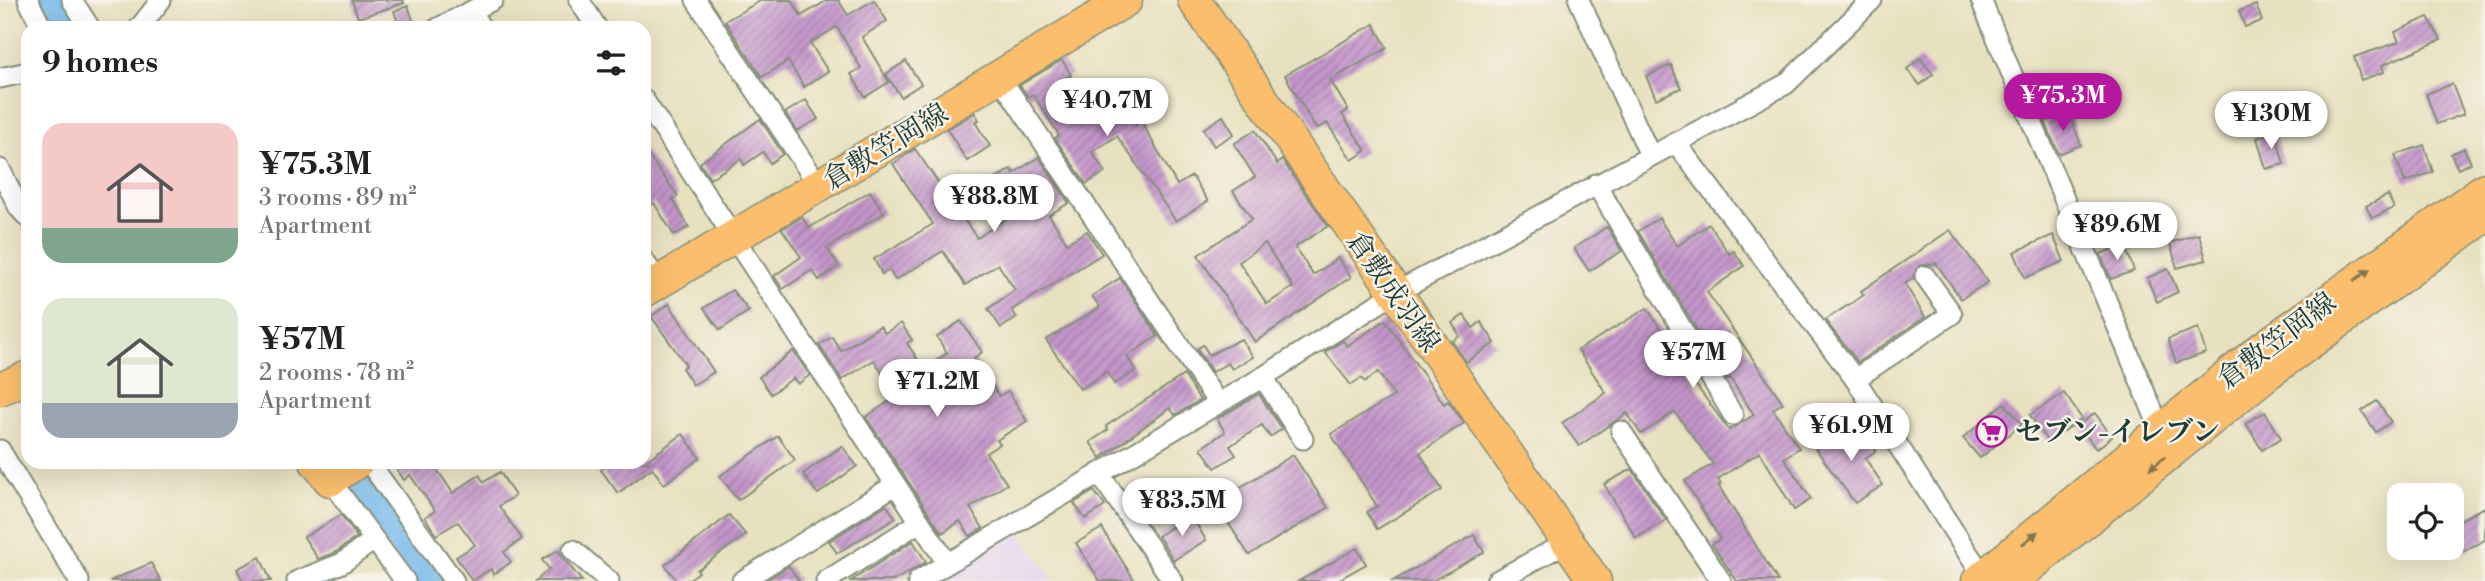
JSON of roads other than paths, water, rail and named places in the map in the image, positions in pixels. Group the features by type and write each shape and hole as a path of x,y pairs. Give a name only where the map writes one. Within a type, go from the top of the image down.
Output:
{"main road":[{"name":"倉敷笠岡線","path":"651,277 734,237 1126,0"},
{"name":"倉敷成羽線","path":"1194,0 1595,581"},
{"name":"倉敷笠岡線","path":"1990,580 2161,431 2257,352 2485,189"},
{"name":"倉敷笠岡線","path":"1990,580 2485,216"},
{"path":"0,389 21,380"}],"street":[{"path":"28,0 38,21"},
{"path":"72,0 86,21"},
{"path":"144,21 161,0"},
{"path":"477,20 493,0"},
{"path":"579,0 592,21"},
{"path":"696,0 820,186"},
{"path":"1579,0 1650,155"},
{"path":"1981,0 2161,431"},
{"path":"918,581 1263,377 1395,293 1786,84 1863,4"},
{"path":"0,78 21,74"},
{"path":"999,76 1218,403"},
{"path":"651,111 947,563"},
{"path":"1676,143 1855,379 1990,580"},
{"path":"0,169 21,210"},
{"path":"1596,184 1733,415"},
{"path":"1855,379 1952,314 1925,276"},
{"path":"1263,377 1303,439"},
{"path":"1620,431 1721,581"},
{"path":"0,450 79,581"},
{"path":"374,469 454,581"},
{"path":"335,470 374,540 405,581"},
{"path":"1099,473 1173,581"},
{"path":"742,581 895,485"},
{"path":"826,581 920,522"},
{"path":"297,581 342,563 374,540"},
{"path":"1496,581 1568,542"},
{"path":"573,550 609,581"}],"waterway":[{"path":"53,0 64,21"},
{"path":"349,469 433,581"}],"place":[{"name":"セブン-イレブン","path":"1992,431"}]}
